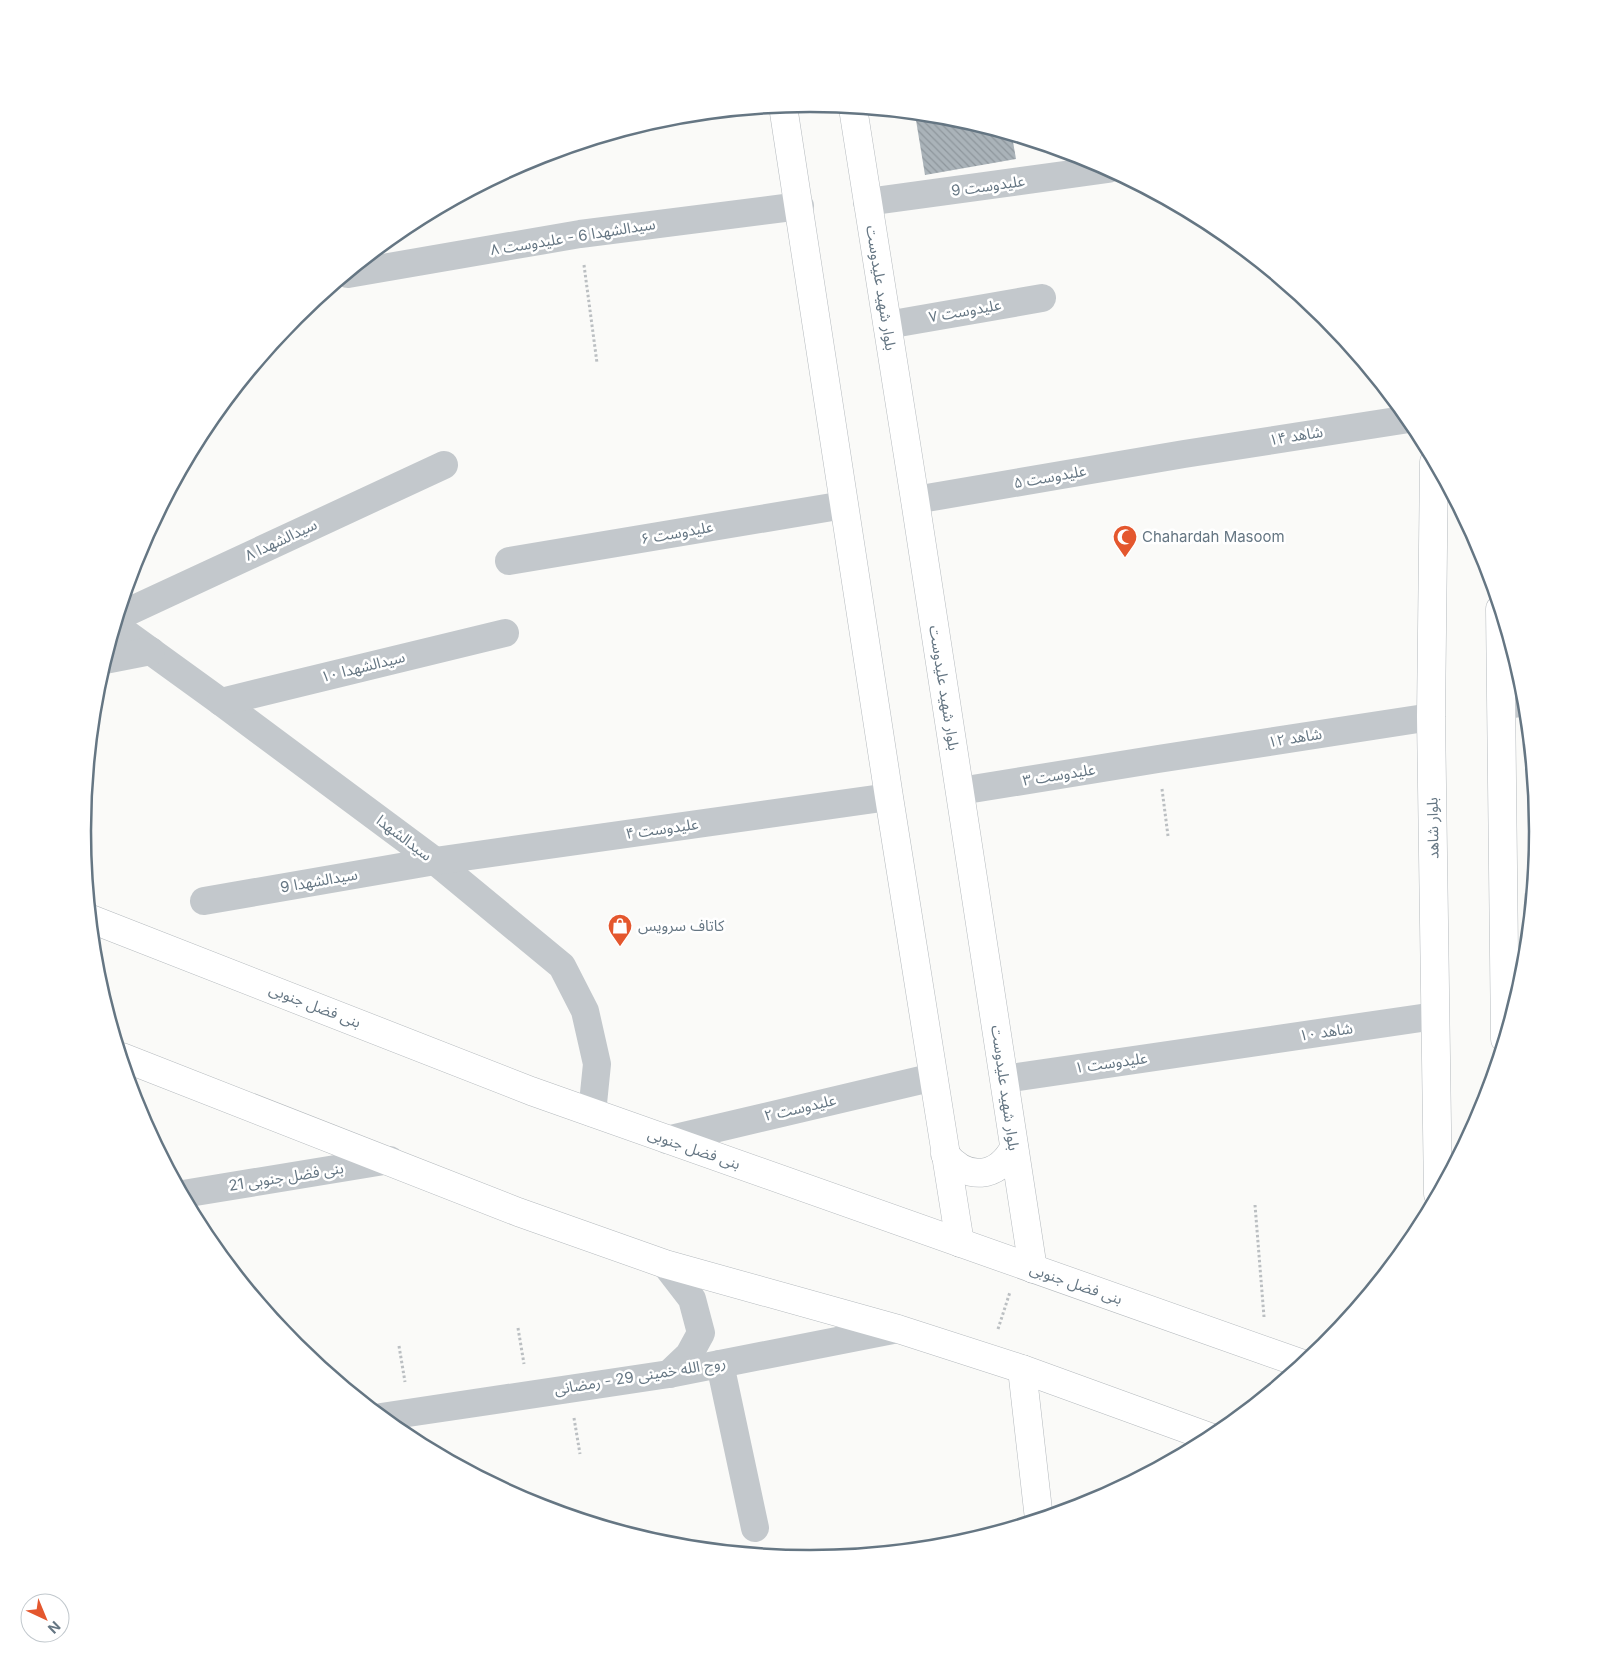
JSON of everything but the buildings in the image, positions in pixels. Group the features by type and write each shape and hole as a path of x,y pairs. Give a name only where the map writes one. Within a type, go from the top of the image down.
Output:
{"main road":[{"path":"784,113 800,206 889,797 960,1243"},
{"name":"بلوار شهید علیدوست","path":"854,114 1004,1079 1014,1148 1026,1266"},
{"name":"بلوار شاهد","path":"1434,474 1431,717 1438,1182"},
{"path":"1506,648 1514,704 1509,1001"},
{"name":"بنی فضل جنوبی","path":"97,921 531,1091 1296,1362"},
{"path":"128,1059 390,1160 518,1212 665,1264 898,1329 1022,1369 1202,1435"},
{"path":"945,1154 953,1164 963,1170 976,1173 988,1172 999,1167 1014,1148"},
{"path":"1022,1369 1038,1514"}],"street":[{"name":"علیدوست 9","path":"867,202 1095,171"},
{"name":"سیدالشهدا 6 - علیدوست ۸","path":"359,272 580,234 800,206"},
{"name":"علیدوست ۷","path":"887,325 1042,298"},
{"name":"شاهد ۱۴","path":"1184,454 1400,420"},
{"name":"علیدوست ۵","path":"915,500 1184,454"},
{"name":"سیدالشهدا ۸","path":"125,613 444,465"},
{"name":"علیدوست ۶","path":"509,561 844,505"},
{"name":"سیدالشهدا","path":"121,629 435,861 562,966 585,1011 597,1064 592,1113"},
{"name":"سیدالشهدا ۱۰","path":"221,702 505,633"},
{"path":"113,659 151,651"},
{"name":"شاهد ۱۲","path":"1158,759 1431,717"},
{"name":"علیدوست ۳","path":"960,791 1158,759"},
{"name":"علیدوست ۴","path":"435,861 889,797"},
{"name":"سیدالشهدا 9","path":"204,900 435,861"},
{"name":"شاهد ۱۰","path":"1217,1048 1435,1016"},
{"name":"علیدوست ۱","path":"1004,1079 1217,1048"},
{"name":"علیدوست ۲","path":"667,1140 934,1077"},
{"name":"بنی فضل جنوبی 21","path":"189,1193 390,1160"},
{"path":"665,1264 692,1299 701,1333 689,1355 669,1374"},
{"name":"روح الله خمینی 29 - رمضانی","path":"391,1415 669,1374 898,1329"},
{"path":"720,1364 755,1528"}],"path":[{"path":"580,234 597,363"},
{"path":"1158,759 1168,836"},
{"path":"1255,1206 1266,1351"},
{"path":"989,1358 1026,1266"},
{"path":"518,1328 530,1394"},
{"path":"399,1346 410,1412"}],"place":[{"name":"Chahardah Masoom","path":"1125,558"},
{"name":"کاتاف سرویس","path":"620,947"}]}
